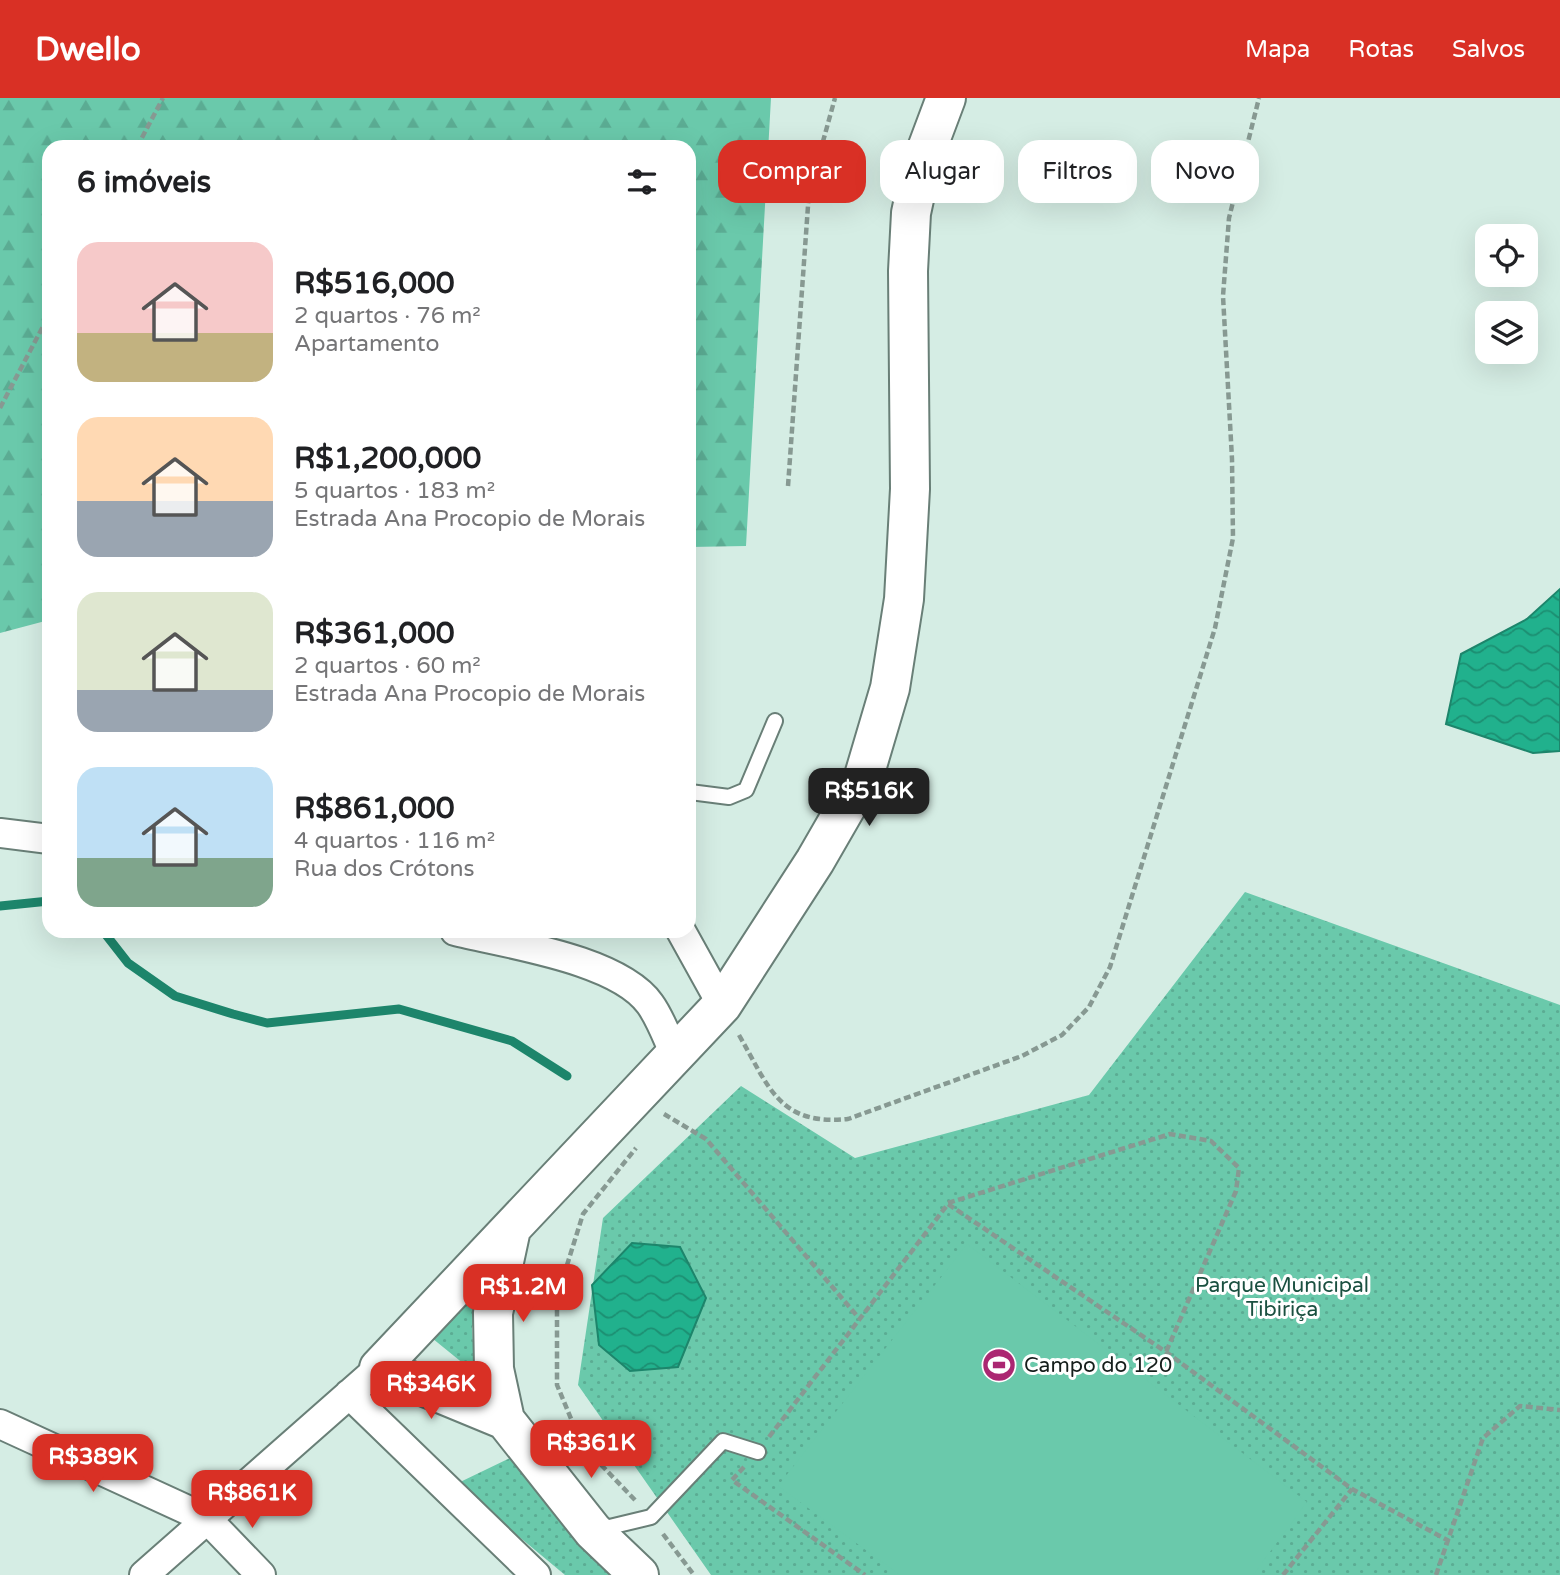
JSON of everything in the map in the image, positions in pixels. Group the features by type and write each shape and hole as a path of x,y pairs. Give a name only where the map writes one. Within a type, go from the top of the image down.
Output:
{"street":[{"path":"144,1575 379,1368 676,1058 722,1006 815,861 864,776 890,688 904,599 910,489 908,271 911,213 922,162 946,98"},
{"path":"0,833 42,838"},
{"path":"482,938 596,966 626,980 650,1003 676,1058"},
{"path":"685,938 722,1006"},
{"path":"511,1229 494,1313 494,1369 505,1420 593,1531 639,1575"},
{"path":"379,1368 505,1420"},
{"path":"349,1394 536,1575"},
{"path":"0,1424 207,1520 261,1575"}],"lane":[{"path":"696,793 729,797 746,790 775,721"},
{"path":"593,1531 651,1517 723,1441 758,1452"}],"path":[{"path":"141,140 163,98"},
{"path":"788,486 799,368 809,192 835,98"},
{"path":"722,1006 774,1096 798,1115 822,1122 848,1119 1022,1056 1062,1035 1089,1007 1110,967 1215,628 1233,538 1232,459 1223,296 1229,218 1259,98"},
{"path":"0,408 42,328"},
{"path":"656,1124 664,1114 706,1139 858,1317"},
{"path":"865,1575 732,1480 758,1452 858,1317 948,1204 1170,1134 1211,1141 1239,1168 1236,1191 1166,1352"},
{"path":"640,1144 583,1214 557,1297 557,1385 582,1445 651,1517 694,1575"},
{"path":"948,1204 1166,1352 1352,1489 1449,1541"},
{"path":"1436,1575 1483,1437 1520,1406 1560,1410"},
{"path":"1283,1575 1352,1489"}],"green space":[{"path":"0,98 771,98 769,140 718,140 718,203 765,203 746,546 696,547 696,140 42,140 42,622 0,633"},
{"name":"Parque Municipal Tibiriça","path":"1245,892 1560,1005 1560,1575 711,1575 578,1385 603,1218 741,1086 855,1158 1089,1095"},
{"name":"Campo do 120","path":"967,1244 1307,1502 1253,1575 900,1575 778,1486"},
{"path":"483,1290 472,1328 475,1373 427,1334"},
{"path":"512,1457 636,1575 565,1575 456,1484"}],"water":[{"path":"1560,589 1560,751 1533,753 1446,724 1461,654 1527,619"},
{"path":"632,1243 680,1247 706,1298 678,1367 630,1371 599,1345 592,1285"}],"waterway":[{"path":"0,906 42,902"},
{"path":"108,938 128,963 175,996 233,1014 267,1023 399,1009 512,1041 567,1076"}],"place":[{"name":"Campo do 120","path":"999,1365"}]}
